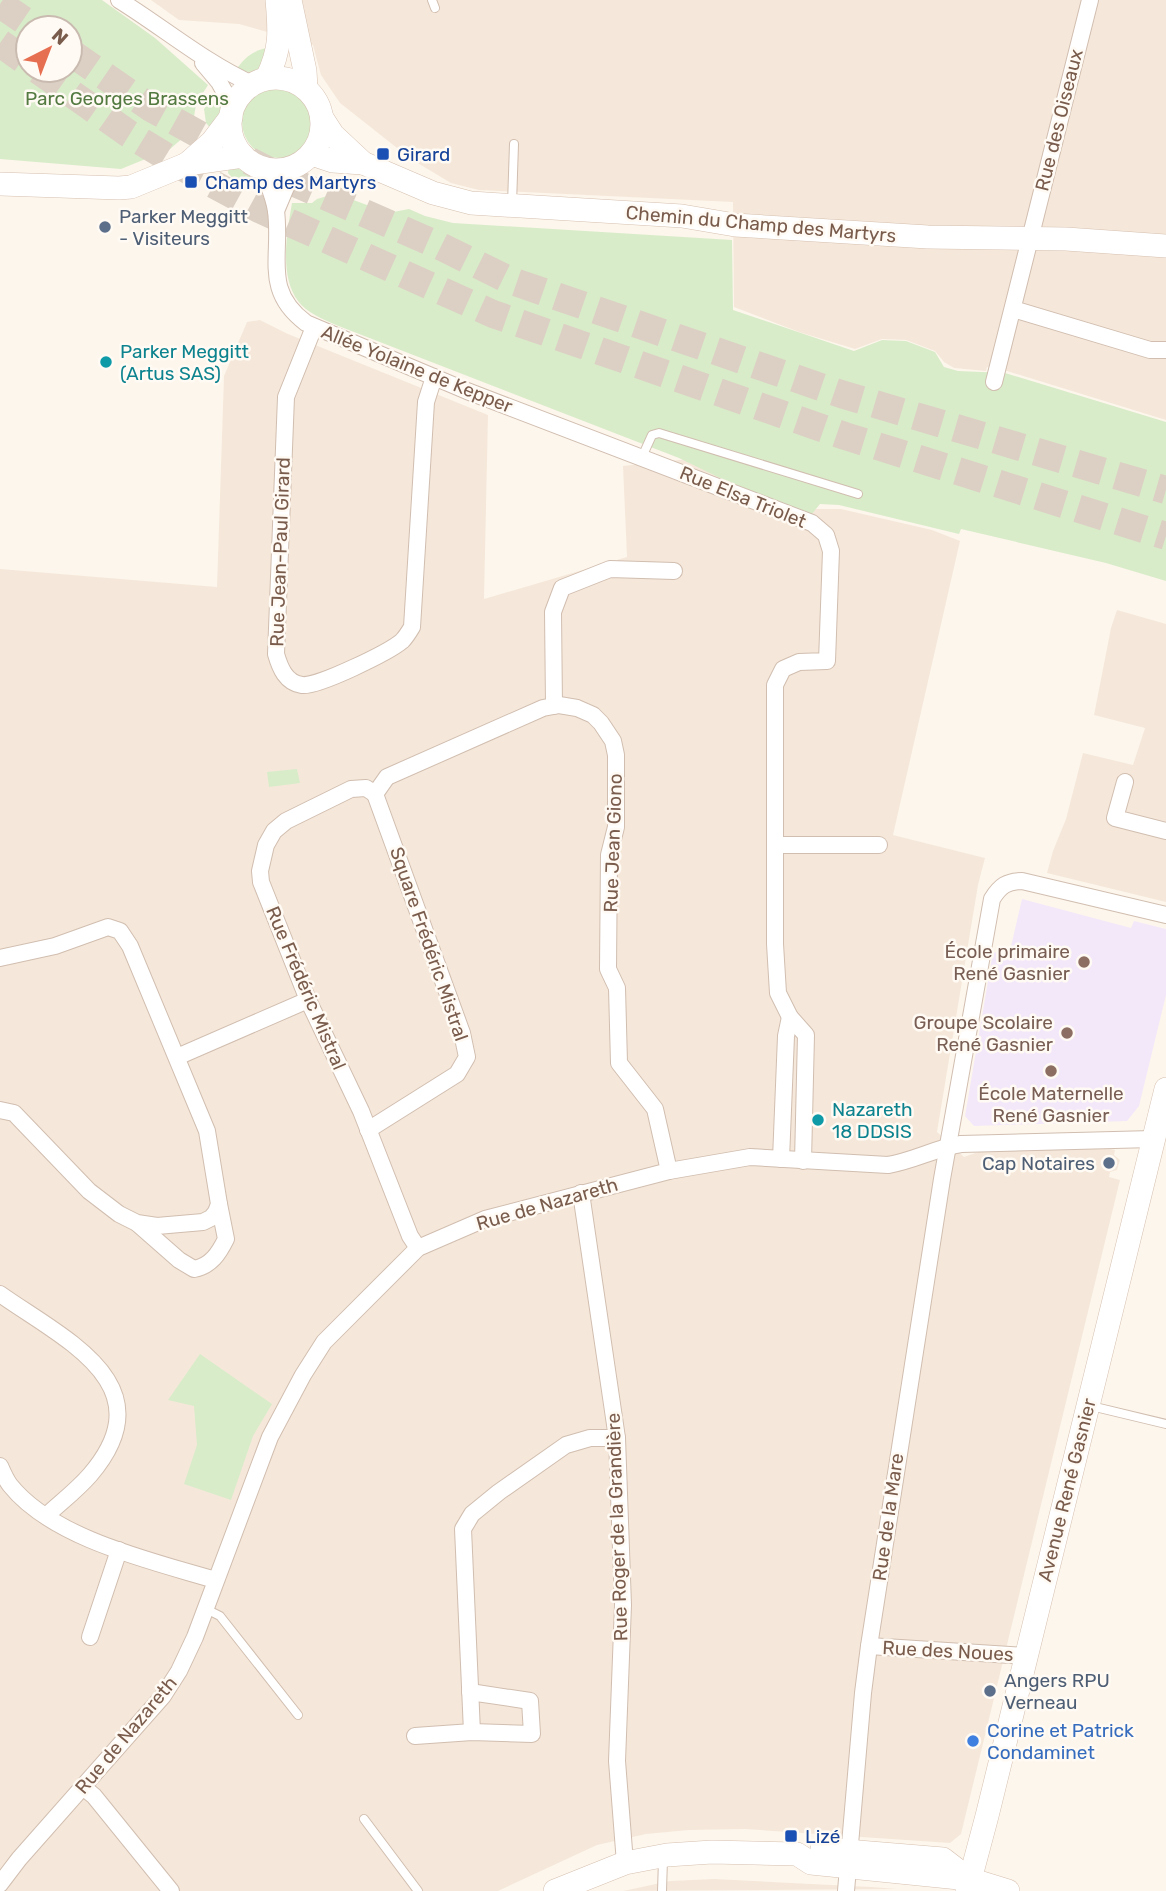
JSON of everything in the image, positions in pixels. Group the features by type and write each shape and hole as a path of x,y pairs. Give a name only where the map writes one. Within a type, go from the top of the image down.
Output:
{"street":[{"path":"119,0 228,73 260,81 287,79 306,88 318,103 322,118 321,137 303,160 280,170 253,162 187,164"},
{"path":"0,184 131,187 187,164 212,142 241,94 260,81 276,58 280,37 277,0"},
{"path":"290,0 306,88"},
{"name":"Rue des Oiseaux","path":"994,382 1090,0"},
{"path":"195,53 219,82 232,112 232,138 253,162"},
{"name":"Chemin du Champ des Martyrs","path":"322,118 333,135 363,163"},
{"name":"Chemin du Champ des Martyrs","path":"303,160 363,163 433,192 471,203 682,216 735,225 928,237 1066,239 1166,246"},
{"name":"Allée Yolaine de Kepper","path":"276,211 303,160"},
{"name":"Allée Yolaine de Kepper","path":"253,162 276,211 276,269 281,292 293,312 314,327 434,377 642,457"},
{"path":"1013,309 1150,350 1166,351"},
{"name":"Rue Jean-Paul Girard","path":"314,327 286,397 276,654 280,670 290,681 304,685 321,681 384,653 404,639 412,627 426,402 434,377"},
{"name":"Rue Elsa Triolet","path":"642,457 812,523 826,535 831,551 827,662 799,662 783,668 775,685 775,944 778,993 790,1017 806,1035 803,1161"},
{"path":"375,793 387,777 397,772 543,708 554,706 553,612 562,588 610,569 674,571"},
{"name":"Rue Jean Giono","path":"554,706 577,708 593,715 607,732 614,748 616,827 609,856 608,968 617,988 619,1063 655,1109 669,1171"},
{"path":"1125,782 1115,818 1166,831"},
{"name":"Rue Frédéric Mistral","path":"375,793 366,788 351,789 298,815 274,831 262,852 261,882 308,1000 368,1130 410,1236 418,1248"},
{"name":"Square Frédéric Mistral","path":"368,1130 457,1074 467,1057 462,1033 375,793"},
{"path":"775,845 879,845"},
{"name":"Rue de la Mare","path":"846,1891 869,1646 947,1146 992,899 998,889 1009,881 1037,883 1166,915"},
{"path":"0,958 55,946 108,927 120,931 130,946 207,1131 226,1239 216,1257 202,1268 194,1269 179,1260 137,1223 119,1214 89,1191 14,1113 0,1110"},
{"path":"177,1057 308,1000"},
{"name":"Rue Elsa Triolet","path":"781,1159 786,1036 790,1017"},
{"name":"Avenue René Gasnier","path":"968,1885 1166,1089"},
{"name":"Rue de Nazareth","path":"0,1884 163,1696 179,1671 206,1609 270,1437 324,1342 418,1248 485,1219 669,1171 750,1157 888,1165 907,1162 947,1146 1002,1141 1153,1139"},
{"name":"Rue Roger de la Grandière","path":"581,1193 617,1438 622,1605 617,1761 625,1863"},
{"path":"137,1223 157,1226 203,1222 211,1218 219,1204"},
{"path":"0,1294 83,1353 106,1376 117,1398 118,1427 105,1455 90,1476 46,1516"},
{"path":"472,1732 463,1529 472,1514 566,1445 590,1438 617,1438"},
{"path":"0,1466 9,1485 46,1516 79,1535 215,1580"},
{"path":"90,1637 119,1550"},
{"name":"Rue des Noues","path":"869,1646 1026,1656"},
{"path":"415,1736 472,1732 532,1734 530,1701 470,1692"},
{"path":"83,1787 172,1891"},
{"path":"555,1891 625,1863 663,1856 712,1852 797,1854 811,1863 848,1858 943,1859 968,1885 1008,1891"}],"lane":[{"path":"512,205 514,144"},
{"path":"642,457 647,441 652,435 659,433 858,494"},
{"path":"1088,1406 1166,1424"},
{"path":"206,1609 220,1616 298,1715"},
{"path":"364,1819 418,1891"},
{"path":"662,1891 663,1856"}],"shaded area":[{"path":"151,0 1166,0 1166,420 1007,371 987,367 986,371 954,368 944,362 935,351 906,340 882,339 855,349 799,332 734,307 733,202 479,190 451,183 411,159 340,103 321,75 313,45 239,24 179,20"},
{"path":"260,320 288,334 488,415 484,599 627,557 623,466 689,459 800,509 841,509 932,530 960,541 893,835 985,858 978,885 937,1132 964,1157 981,1151 1081,1149 1091,1145 1115,1150 1114,1155 1120,1160 1117,1170 1110,1172 1109,1177 1120,1180 961,1834 950,1843 745,1829 689,1830 646,1834 597,1845 498,1891 0,1891 0,569 217,587 224,376 247,322"},
{"path":"1117,610 1166,624 1166,902 1047,873 1066,819 1083,753 1133,765 1145,728 1094,715"},
{"name":"Groupe Scolaire René Gasnier","path":"1022,899 1131,928 1134,921 1166,929 1166,995 1139,1106 1127,1121 974,1126 965,1116 993,952 1009,955"},
{"path":"714,1879 897,1889 623,1891 670,1881"}],"green space":[{"name":"Parc Georges Brassens","path":"0,0 102,0 155,38 208,85 196,104 192,130 170,149 121,169 0,159"},
{"path":"274,47 261,69 249,72 236,70 252,54"},
{"path":"278,86 298,92 308,102 314,122 308,142 298,152 278,158 258,152 248,142 242,122 248,102 258,92"},
{"path":"218,91 223,110 213,131 206,123 204,109"},
{"path":"229,165 249,173 262,188 254,190 236,182 228,173"},
{"path":"331,195 351,199 388,213 409,209 453,223 732,240 733,310 854,351 882,340 906,341 935,352 944,367 958,371 1005,373 1166,422 1166,581 1106,563 961,529 959,534 839,505 820,504 811,515 720,478 679,458 336,325 311,312 298,301 292,291 286,266 292,203 312,203"},
{"path":"297,769 300,783 269,787 267,772"},
{"path":"200,1354 272,1404 253,1436 231,1500 184,1484 197,1445 194,1406 168,1400"}],"tunnel":[{"path":"0,4 15,14"},
{"path":"0,43 14,53"},
{"path":"84,62 151,108 218,145 281,177 440,246 509,280 841,394 1166,490"},
{"path":"58,84 129,134 259,209 493,314 845,436 1166,536"}],"place":[{"name":"Girard","path":"383,154"},
{"name":"Champ des Martyrs","path":"191,182"},
{"name":"Parker Meggitt - Visiteurs","path":"105,227"},
{"name":"Parker Meggitt (Artus SAS)","path":"106,362"},
{"name":"École primaire René Gasnier","path":"1084,962"},
{"name":"Groupe Scolaire René Gasnier","path":"1067,1033"},
{"name":"École Maternelle René Gasnier","path":"1051,1071"},
{"name":"Nazareth 18 DDSIS","path":"818,1120"},
{"name":"Cap Notaires","path":"1109,1163"},
{"name":"Angers RPU Verneau","path":"990,1691"},
{"name":"Corine et Patrick Condaminet","path":"973,1741"},
{"name":"Lizé","path":"791,1836"}]}
